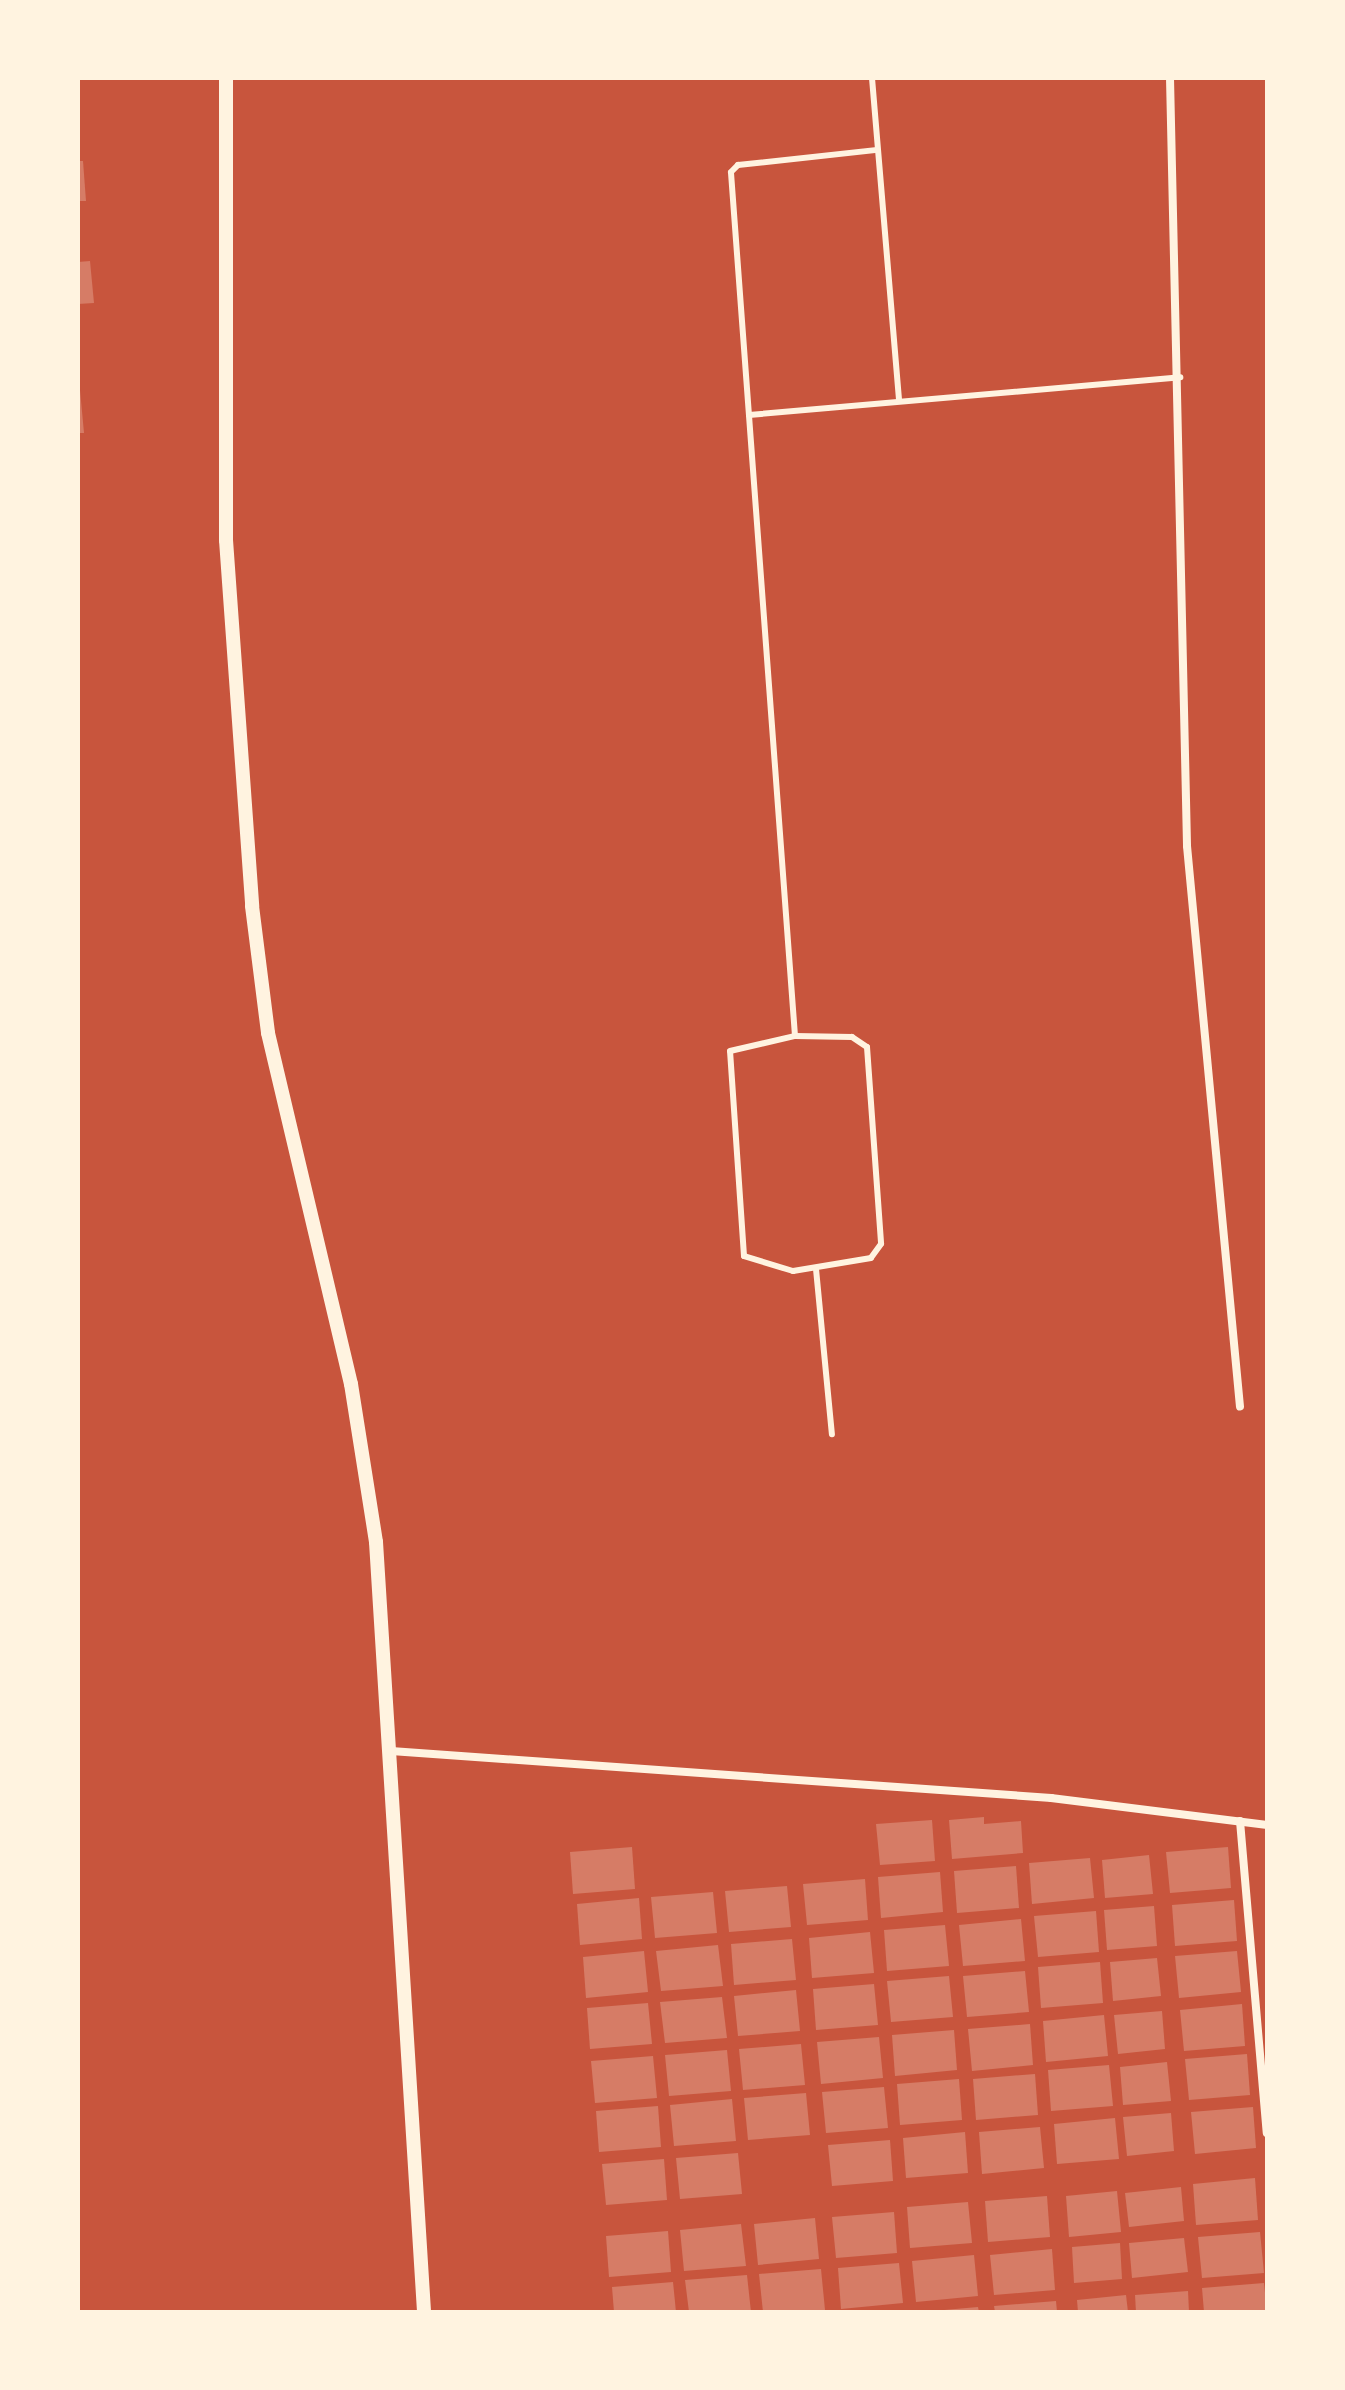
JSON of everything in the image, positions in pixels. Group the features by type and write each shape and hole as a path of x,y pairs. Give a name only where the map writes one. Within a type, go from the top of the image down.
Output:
{"street":[{"path":"226,78 226,540 252,906 268,1033 351,1384 376,1542 424,2312"},
{"path":"1170,78 1180,377 1187,846 1240,1407"},
{"path":"391,1751 1051,1798 1267,1825"},
{"path":"1240,1821 1267,2133"}],"lane":[{"path":"872,78 899,401"},
{"path":"795,1036 731,172 738,165 877,150"},
{"path":"749,415 1180,377"},
{"path":"795,1036 852,1037 867,1047 881,1244 871,1258 816,1269 769,1269 744,1256 730,1051 795,1036"},
{"path":"816,1269 832,1434"}],"building":[{"path":"78,161 83,161 86,201 78,201"},
{"path":"90,261 94,303 78,304 78,262"},
{"path":"80,390 84,433 78,433"},
{"path":"984,1817 984,1824 1021,1821 1023,1853 952,1859 949,1820"},
{"path":"932,1820 935,1861 880,1865 876,1824"},
{"path":"632,1847 635,1889 573,1894 570,1852"},
{"path":"1228,1847 1231,1888 1170,1893 1166,1852"},
{"path":"1149,1855 1153,1894 1105,1898 1102,1860"},
{"path":"1090,1858 1094,1898 1032,1904 1029,1863"},
{"path":"1016,1866 1019,1908 957,1913 954,1871"},
{"path":"940,1872 943,1912 881,1918 878,1877"},
{"path":"865,1879 868,1920 807,1925 803,1884"},
{"path":"787,1886 791,1927 729,1932 725,1891"},
{"path":"713,1892 717,1933 655,1938 651,1897"},
{"path":"639,1898 642,1939 580,1945 577,1904"},
{"path":"1234,1900 1237,1941 1175,1946 1172,1905"},
{"path":"1154,1906 1157,1946 1107,1950 1104,1910"},
{"path":"1096,1911 1099,1952 1038,1957 1034,1916"},
{"path":"1021,1919 1025,1961 963,1966 959,1925"},
{"path":"945,1925 949,1966 887,1971 884,1930"},
{"path":"870,1932 874,1973 812,1978 809,1938"},
{"path":"792,1939 796,1980 734,1985 731,1944"},
{"path":"718,1945 723,1986 661,1991 656,1951"},
{"path":"644,1951 648,1992 586,1998 583,1957"},
{"path":"1237,1951 1241,1992 1179,1998 1175,1956"},
{"path":"1157,1958 1161,1996 1113,2001 1110,1962"},
{"path":"1100,1962 1103,2003 1041,2008 1038,1967"},
{"path":"1025,1971 1029,2012 967,2017 963,1976"},
{"path":"949,1976 953,2017 891,2022 887,1981"},
{"path":"874,1984 878,2025 816,2030 813,1989"},
{"path":"796,1990 800,2031 738,2036 734,1996"},
{"path":"722,1997 727,2038 665,2043 660,2002"},
{"path":"648,2003 652,2044 590,2049 587,2008"},
{"path":"1242,2004 1245,2046 1184,2051 1180,2010"},
{"path":"1162,2011 1165,2049 1118,2054 1114,2015"},
{"path":"1104,2015 1108,2056 1046,2062 1043,2021"},
{"path":"1030,2024 1033,2065 972,2071 968,2029"},
{"path":"954,2030 957,2070 895,2076 892,2035"},
{"path":"879,2037 883,2078 821,2084 817,2042"},
{"path":"801,2044 805,2085 743,2090 739,2049"},
{"path":"727,2050 731,2091 669,2096 665,2055"},
{"path":"1247,2054 1250,2095 1189,2100 1185,2059"},
{"path":"653,2056 657,2098 595,2103 591,2061"},
{"path":"1167,2062 1171,2101 1123,2105 1120,2067"},
{"path":"1109,2065 1113,2106 1051,2111 1048,2070"},
{"path":"1035,2074 1038,2115 976,2120 973,2079"},
{"path":"959,2079 962,2120 900,2125 897,2084"},
{"path":"884,2087 888,2128 826,2133 822,2092"},
{"path":"806,2093 810,2135 748,2140 744,2098"},
{"path":"732,2099 736,2141 674,2146 670,2105"},
{"path":"658,2106 661,2147 599,2152 596,2111"},
{"path":"1253,2107 1256,2148 1195,2154 1191,2112"},
{"path":"1171,2113 1174,2151 1127,2156 1123,2117"},
{"path":"1115,2118 1119,2159 1057,2164 1054,2124"},
{"path":"1040,2127 1044,2168 982,2174 979,2132"},
{"path":"965,2132 968,2173 906,2178 903,2138"},
{"path":"890,2140 893,2181 832,2186 828,2145"},
{"path":"738,2153 742,2194 680,2199 676,2158"},
{"path":"664,2159 667,2200 606,2205 602,2164"},
{"path":"1255,2178 1258,2220 1196,2225 1193,2184"},
{"path":"1181,2187 1184,2221 1129,2227 1125,2193"},
{"path":"1117,2191 1121,2232 1069,2237 1066,2196"},
{"path":"1047,2196 1050,2237 988,2242 985,2201"},
{"path":"968,2202 972,2243 910,2248 907,2207"},
{"path":"894,2212 897,2253 836,2258 832,2217"},
{"path":"815,2218 819,2259 758,2265 754,2224"},
{"path":"741,2224 746,2266 684,2271 680,2230"},
{"path":"668,2231 671,2272 609,2277 606,2236"},
{"path":"1260,2232 1264,2273 1202,2278 1198,2237"},
{"path":"1184,2238 1188,2272 1132,2278 1129,2243"},
{"path":"1120,2243 1122,2279 1074,2283 1072,2247"},
{"path":"1052,2249 1055,2290 994,2295 990,2255"},
{"path":"974,2255 978,2296 916,2302 912,2261"},
{"path":"899,2263 903,2303 841,2309 838,2268"},
{"path":"821,2269 825,2310 763,2312 759,2274"},
{"path":"747,2275 751,2312 689,2312 685,2280"},
{"path":"673,2282 676,2312 614,2312 612,2287"},
{"path":"1264,2283 1267,2312 1204,2312 1202,2288"},
{"path":"1188,2291 1189,2312 1136,2312 1135,2295"},
{"path":"1126,2295 1128,2312 1078,2312 1077,2300"},
{"path":"1056,2301 1057,2312 995,2312 994,2306"},
{"path":"978,2307 979,2312 944,2312 944,2310"}]}
